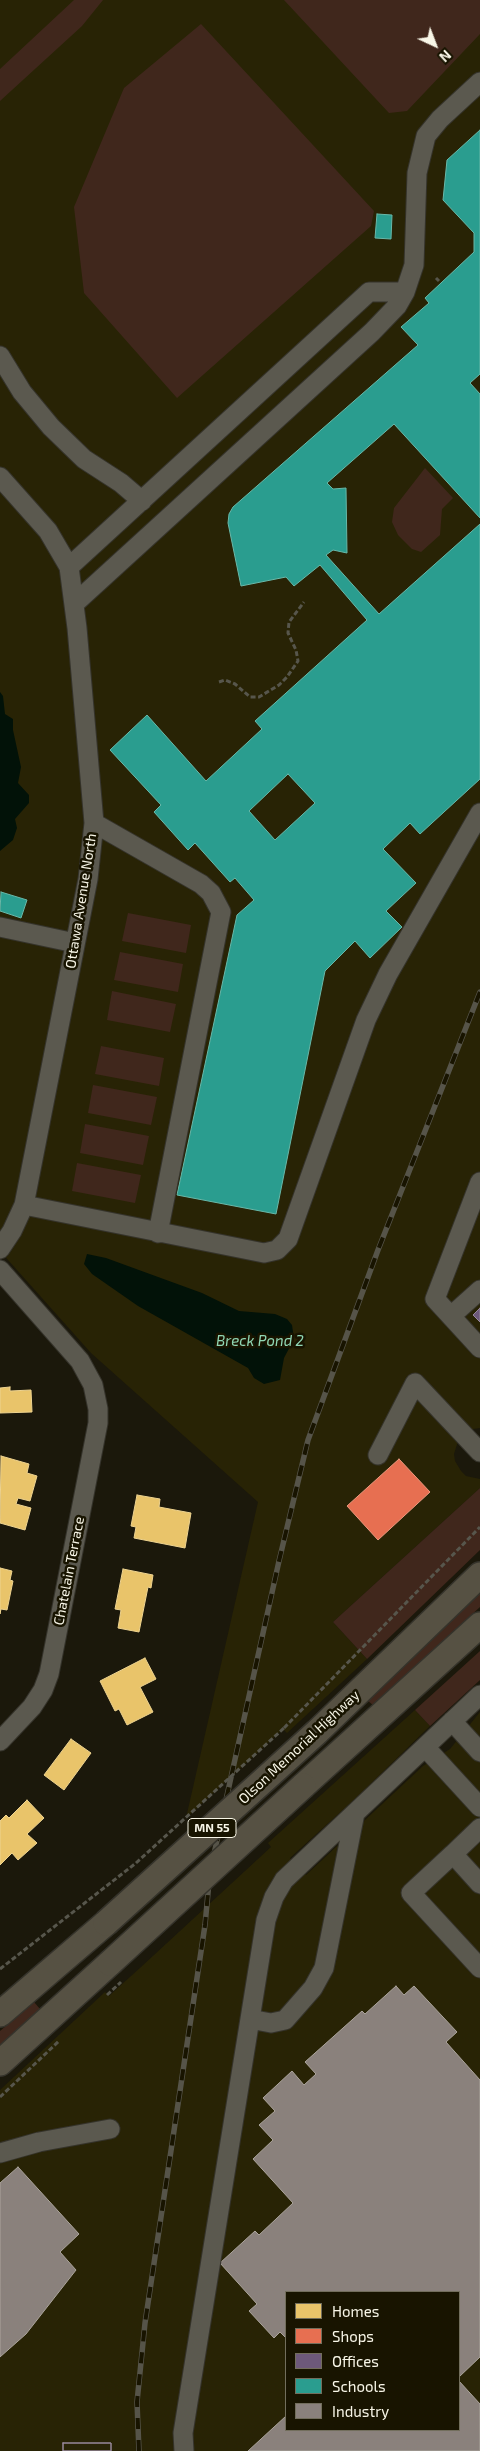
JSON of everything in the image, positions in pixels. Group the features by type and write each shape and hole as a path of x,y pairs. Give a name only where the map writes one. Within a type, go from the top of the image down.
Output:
{"main road":[{"name":"Olson Memorial Highway","path":"0,2014 106,1924 317,1732 480,1575"},
{"name":"MN 55","path":"0,2064 480,1625"}],"street":[{"path":"74,604 385,320 397,306 405,292 414,265 417,172 426,136 440,118 480,82"},
{"path":"69,567 369,292 405,292"},
{"path":"0,356 22,392 51,427 84,459 121,483 142,501"},
{"name":"Ottawa Avenue North","path":"0,477 48,531 69,567 94,823 90,864 24,1205 12,1231 0,1249"},
{"path":"24,1205 264,1253 277,1250 283,1245 288,1239 366,1020 388,974 480,813"},
{"path":"94,823 201,884 211,893 221,912 158,1233"},
{"path":"0,927 75,943"},
{"path":"480,1182 435,1299 480,1348"},
{"name":"Chatelain Terrace","path":"0,1270 80,1361 93,1386 98,1409 96,1437 49,1674 43,1690 32,1707 0,1741"},
{"path":"451,1316 480,1290"},
{"path":"378,1455 415,1383 480,1452"},
{"path":"184,2451 182,2433 266,1920 274,1897 284,1880 480,1695"},
{"path":"452,1721 480,1752"},
{"path":"425,1747 480,1807"},
{"path":"250,2019 271,2023 285,2020 313,1988 324,1968 355,1813"},
{"path":"480,1828 411,1893 480,1968"},
{"path":"452,1854 480,1884"},
{"path":"0,2154 39,2142 110,2129"}],"path":[{"path":"436,278 439,281"},
{"path":"220,682 225,680 235,684 250,697 259,697 279,685 298,661 296,650 288,634 289,622 304,602"},
{"path":"0,1969 136,1863 284,1728 480,1527"},
{"path":"100,2002 107,1995"},
{"path":"0,2097 64,2036"}],"shaded area":[{"path":"0,0 480,0 480,1428 473,1429 459,1438 454,1454 455,1461 466,1476 480,1479 480,1488 333,1622 367,1659 287,1733 283,1729 186,1818 258,1502 91,1353 0,1251"},
{"path":"74,0 103,0 82,26 0,101 0,69"},
{"path":"284,0 480,0 480,34 407,111 389,113"},
{"path":"201,24 374,211 371,226 177,398 84,293 74,207 124,88"},
{"path":"425,468 453,498 442,509 440,535 421,552 412,549 398,535 392,522 394,508"},
{"path":"128,913 191,925 186,953 122,941"},
{"path":"120,952 183,964 178,992 114,980"},
{"path":"112,991 176,1004 170,1032 107,1020"},
{"path":"101,1046 164,1058 159,1086 95,1074"},
{"path":"93,1085 157,1097 151,1125 88,1113"},
{"path":"85,1124 149,1136 143,1165 80,1153"},
{"path":"77,1163 141,1175 135,1203 72,1191"},
{"path":"480,1488 480,1550 367,1659 333,1622"},
{"path":"480,1593 480,1607 373,1705 368,1701"},
{"path":"480,1651 480,1680 430,1726 415,1710"},
{"path":"415,1710 430,1726 356,1798 290,1858 306,1875 423,1766 450,1749 480,1712 480,2451 0,2451 0,2090 105,1992 109,1996 271,1847 268,1843"},
{"path":"34,2002 40,2009 0,2046 0,2031"}],"water":[{"path":"0,692 3,696 5,714 13,719 13,730 21,767 18,783 29,795 29,803 15,819 17,828 13,840 0,851"},
{"name":"Breck Pond 2","path":"87,1254 106,1258 202,1293 239,1311 275,1314 287,1319 292,1325 294,1339 284,1358 280,1380 264,1384 254,1378 248,1368 138,1306 92,1274 84,1264"}],"building: Homes":[{"path":"10,1387 10,1391 31,1390 32,1412 0,1413 0,1388"},
{"path":"1,1456 29,1464 27,1473 37,1476 30,1501 18,1498 16,1504 31,1508 25,1530 0,1523"},
{"path":"137,1495 160,1499 159,1507 191,1513 185,1548 134,1538 136,1527 131,1526"},
{"path":"0,1568 12,1571 10,1580 13,1581 7,1610 1,1609 0,1614"},
{"path":"123,1569 153,1575 151,1588 148,1587 139,1632 118,1628 121,1610 115,1609"},
{"path":"145,1658 156,1679 140,1687 153,1712 127,1725 119,1709 115,1711 100,1681"},
{"path":"71,1739 91,1753 64,1790 44,1775"},
{"path":"27,1800 44,1818 27,1834 37,1843 18,1860 12,1853 0,1865 0,1821 6,1815 9,1818"}],"building: Shops":[{"path":"399,1459 430,1492 378,1540 347,1506"}],"building: Offices":[{"path":"480,1308 480,1322 473,1315"},
{"path":"63,2443 111,2443 111,2451 63,2451"},
{"path":"63,2443 111,2443 111,2451 63,2451"}],"building: Schools":[{"path":"480,130 480,374 470,383 480,394 480,518 394,424 327,483 333,489 346,488 347,553 333,550 326,555 379,614 480,524 480,779 420,834 410,823 383,849 416,883 386,911 402,927 370,958 355,941 325,971 276,1214 177,1195 237,915 254,900 235,878 230,882 195,843 188,850 154,812 161,805 110,750 147,715 206,781 262,729 255,721 367,620 320,565 294,586 286,577 241,586 228,523 229,514 233,507 418,345 401,327 429,303 425,298 474,252 474,233 443,200 447,160","holes":["288,774 315,803 275,840 249,811"]},
{"path":"377,214 392,215 391,239 375,238"},
{"path":"1,892 27,900 21,918 0,911"}],"building: Industry":[{"path":"396,1986 404,1995 414,1986 457,2032 446,2042 480,2080 480,2357 460,2376 460,2291 285,2291 285,2337 280,2332 274,2338 249,2311 257,2304 220,2263 255,2231 259,2235 293,2203 253,2159 273,2140 259,2125 275,2111 263,2098 292,2071 304,2085 316,2074 305,2062 362,2011 365,2014"},
{"path":"18,2167 79,2234 60,2252 76,2270 26,2334 0,2357 0,2183"},
{"path":"460,2382 480,2404 480,2451 248,2451 285,2417 285,2431 460,2431"}],"railway":[{"path":"139,2451 137,2402 145,2323 205,1925 210,1872 279,1561 308,1440 378,1250 480,992"}]}
